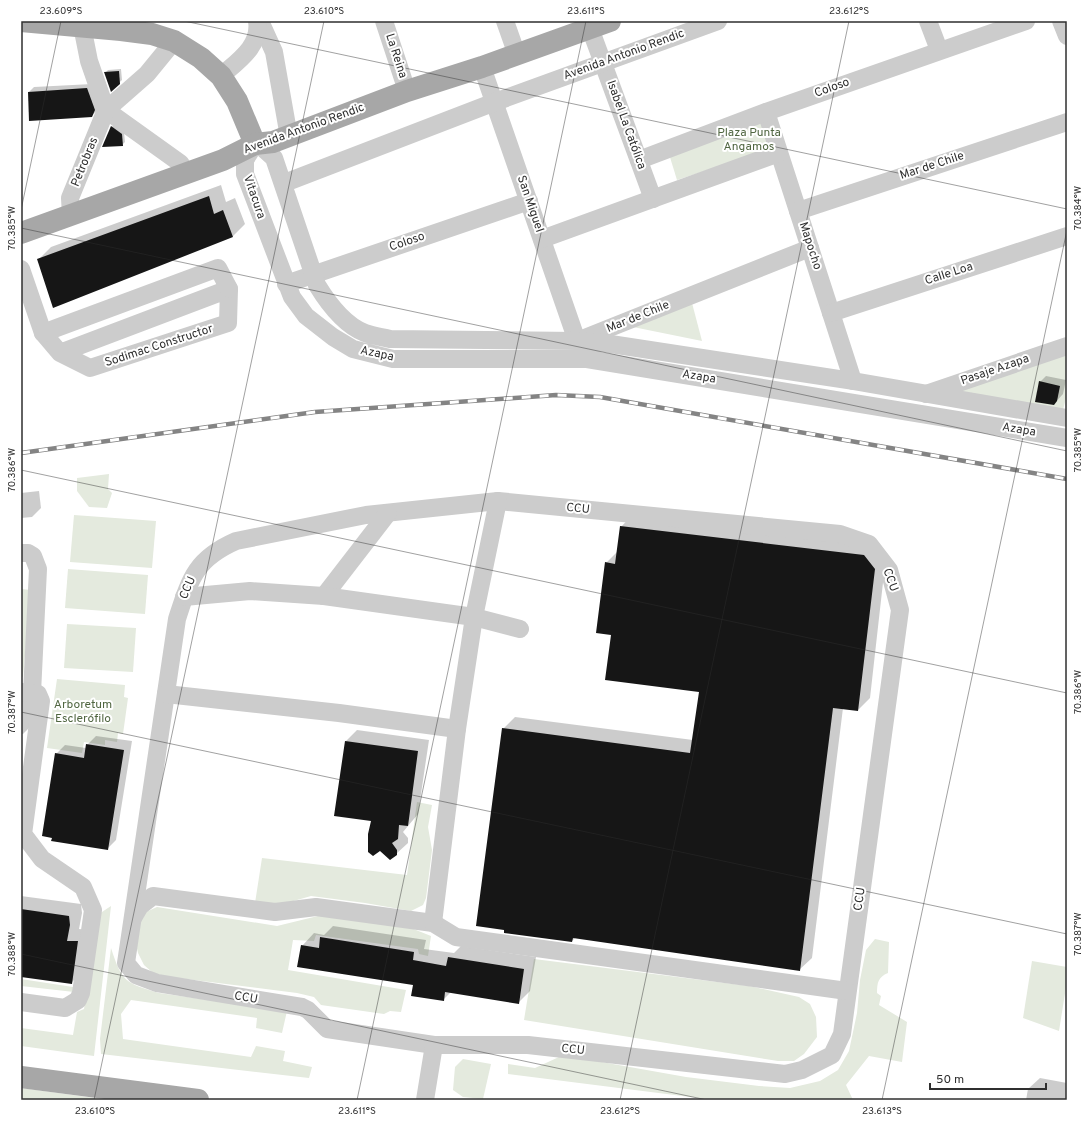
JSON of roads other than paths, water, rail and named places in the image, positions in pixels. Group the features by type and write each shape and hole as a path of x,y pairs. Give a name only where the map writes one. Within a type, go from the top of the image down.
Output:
{"main road":[{"name":"Avenida Antonio Rendic","path":"21,233 223,160 256,144 273,142 289,137 407,91 517,55 610,21"},
{"path":"21,22 88,25 152,34 174,41 201,58 221,76 237,102 256,144"},
{"path":"26,1075 198,1100"}],"street":[{"path":"221,76 251,49 259,30 259,21"},
{"path":"259,21 274,52 289,137"},
{"name":"La Reina","path":"384,21 407,91"},
{"path":"505,21 517,55"},
{"name":"Avenida Antonio Rendic","path":"284,184 495,102 718,21"},
{"path":"928,21 939,50"},
{"name":"Coloso","path":"639,160 766,112 939,50 1026,21"},
{"path":"1061,21 1067,36"},
{"path":"88,25 89,61 106,110 180,162 187,173"},
{"name":"Isabel La Católica","path":"590,28 653,199"},
{"name":"Petrobras","path":"71,215 70,198 106,110 147,74 174,41"},
{"path":"251,49 274,52"},
{"name":"San Miguel","path":"482,67 577,341"},
{"name":"Mapocho","path":"766,112 853,381"},
{"name":"Mar de Chile","path":"798,211 1067,122"},
{"path":"256,144 264,148 274,158 284,184 312,274"},
{"name":"Vitacura","path":"256,144 245,160 245,174 286,284 292,297 306,316 333,337"},
{"path":"542,239 779,153"},
{"name":"Coloso","path":"286,284 529,201"},
{"name":"Calle Loa","path":"831,313 1067,236"},
{"name":"Mar de Chile","path":"577,341 810,248"},
{"name":"Sodimac Constructor","path":"21,269 43,333 60,353 90,368 228,323 229,289 218,268 43,333"},
{"name":"Azapa","path":"312,274 326,301 345,320 364,332 390,339 577,341 622,346 853,381 1067,418"},
{"path":"60,353 229,289"},
{"name":"Azapa","path":"333,337 353,349 393,359 587,359 1067,438"},
{"name":"Pasaje Azapa","path":"924,394 1067,346"},
{"path":"433,923 457,729 474,617 498,501"},
{"name":"CCU","path":"498,501 840,534 869,544 889,570 900,610 842,1034 832,1055 802,1070 785,1074 528,1045 434,1044 327,1029 308,1010 302,1007 157,983 136,975 126,963 177,619 189,581 200,566 217,550 236,541 366,515 498,501"},
{"path":"324,596 388,513"},
{"path":"21,553 34,556 38,569 27,692 38,694 41,701 23,834 42,859 83,887 93,910 81,993 78,1000 65,1008 21,1002"},
{"path":"184,597 250,591 324,596 474,617 520,629"},
{"path":"166,694 339,713 457,729"},
{"name":"CCU","path":"133,918 140,906 153,896 275,912 316,907 433,923 456,937 847,991"},
{"path":"424,1100 434,1044"}],"railway":[{"path":"21,453 315,412 556,395 600,397 1067,479"}],"park label":[{"name":"Plaza Punta Angamos","path":"749,140"},
{"name":"Arboretum Esclerófilo","path":"83,712"}]}
